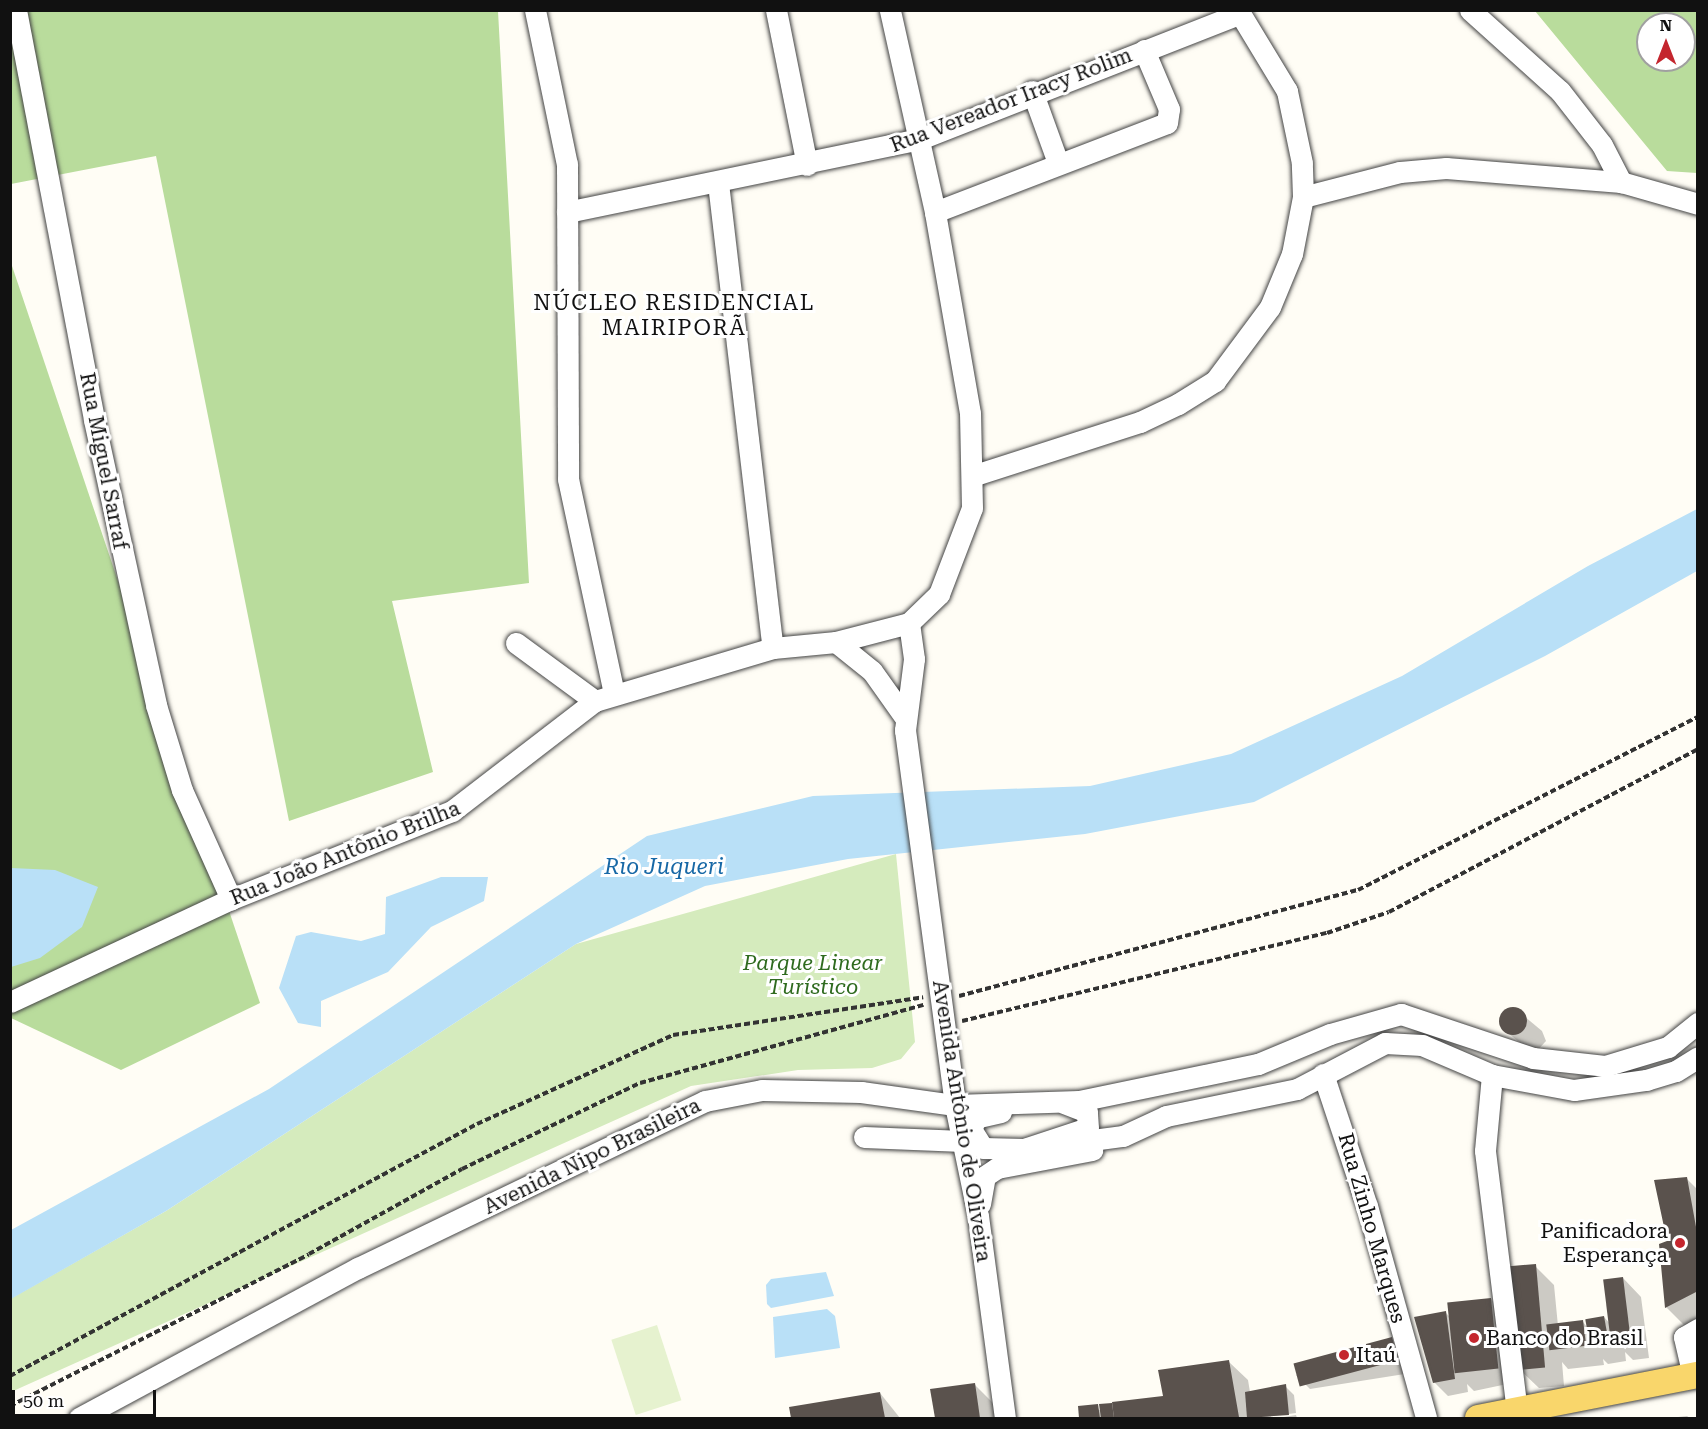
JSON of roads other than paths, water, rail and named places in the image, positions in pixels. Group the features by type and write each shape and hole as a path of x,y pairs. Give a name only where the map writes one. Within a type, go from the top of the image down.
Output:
{"main road":[{"path":"1478,1419 1695,1376"}],"street":[{"name":"Rua Miguel Sarraf","path":"16,10 94,420 156,705 182,790 231,899"},
{"path":"535,10 562,123 567,212 568,478 605,698"},
{"path":"776,10 807,165"},
{"path":"890,10 935,212 970,412 975,475 972,508 954,563 939,594 909,623"},
{"path":"1470,10 1560,91 1602,145 1621,182"},
{"path":"975,475 1140,422 1215,381 1270,307 1292,254 1303,197 1296,123 1287,91 1275,64 1239,12"},
{"name":"Rua Vereador Iracy Rolim","path":"567,212 807,165 920,139 1032,92 1239,12"},
{"path":"935,212 1167,123 1169,109 1144,50"},
{"path":"1032,92 1058,163"},
{"path":"1303,197 1400,172 1446,168 1621,182 1698,204"},
{"path":"718,183 773,648"},
{"name":"Rua João Antônio Brilha","path":"10,1002 231,899 472,800 532,745 605,698 773,648 836,642 909,623"},
{"name":"Avenida Antônio de Oliveira","path":"909,623 914,659 904,723 955,1105 978,1216 1005,1419"},
{"name":"Avenida Antônio de Oliveira","path":"836,642 872,671 904,723"},
{"path":"516,643 605,698"},
{"name":"Avenida Nipo Brasileira","path":"79,1419 357,1268 705,1101 773,1090 861,1092 955,1105 1058,1102 1258,1064 1384,1016 1419,1017 1533,1058 1605,1066 1668,1047 1698,1023"},
{"path":"978,1216 985,1176 997,1168 1079,1156 1166,1116 1298,1089 1365,1050 1398,1042 1422,1045 1492,1075 1550,1087 1603,1090 1676,1071 1698,1057"},
{"name":"Rua Zinho Marques","path":"1323,1074 1367,1206 1426,1419"},
{"path":"1492,1075 1485,1151 1516,1412"},
{"path":"1024,1149 1088,1128 1087,1112 1058,1102 976,1118 974,1140 983,1148 1024,1149 1123,1136"},
{"path":"864,1137 963,1141"},
{"path":"1695,1376 1684,1336 1698,1329"}],"water":[{"name":"Rio Juqueri","path":"1697,509 1697,571 1545,656 1254,802 1085,834 848,859 705,886 576,944 166,1211 11,1299 11,1230 269,1089 647,836 813,796 1090,786 1231,754 1402,676 1588,566"},
{"path":"11,868 55,870 98,887 82,927 40,958 11,967"},
{"path":"441,877 488,877 484,901 431,927 388,972 321,1001 321,1027 298,1023 279,988 296,936 311,932 361,941 385,934 386,897"},
{"path":"826,1272 834,1296 771,1308 767,1304 766,1285 771,1279"},
{"path":"827,1309 835,1316 840,1348 775,1358 773,1317"}],"place":[{"name":"Panificadora Esperança","path":"1680,1243"},
{"name":"Banco do Brasil","path":"1474,1338"},
{"name":"Itaú","path":"1344,1355"}],"district":[{"name":"NÚCLEO RESIDENCIAL MAIRIPORÃ","path":"674,314"}],"park label":[{"name":"Parque Linear Turístico","path":"813,975"}]}
